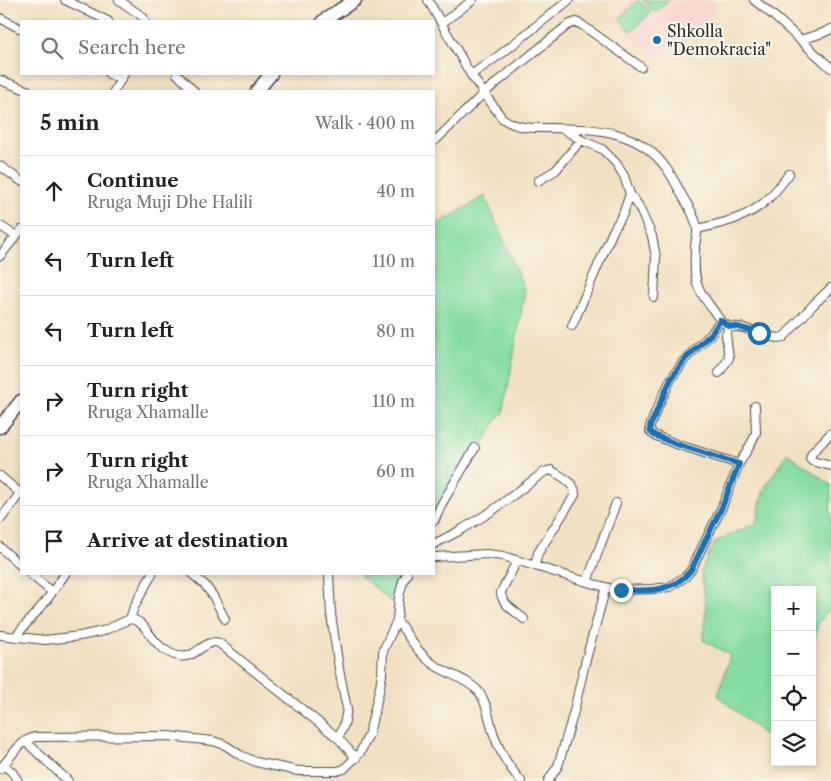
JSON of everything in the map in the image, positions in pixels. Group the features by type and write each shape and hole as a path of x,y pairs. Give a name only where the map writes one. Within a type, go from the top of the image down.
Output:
{"main road":[{"path":"325,20 355,0"},
{"path":"258,90 270,75"},
{"path":"0,427 20,402"}],"street":[{"path":"65,0 106,20"},
{"path":"119,0 145,20"},
{"path":"428,0 472,75 502,118 509,123 525,128 601,130 634,139 650,150 665,166 693,212 697,229 695,246 696,280 706,300 720,320 729,326 784,338 831,288"},
{"path":"442,23 473,0"},
{"path":"472,75 502,54 569,0"},
{"path":"754,0 831,68"},
{"path":"0,18 20,28"},
{"path":"435,141 484,93 568,25 576,22 641,67"},
{"path":"800,40 831,29"},
{"path":"178,75 193,90"},
{"path":"115,90 123,77"},
{"path":"0,80 26,90"},
{"path":"563,129 602,149 616,163 624,176 630,194 638,205 652,236 656,257 654,297"},
{"path":"538,181 556,170 582,140"},
{"path":"0,166 20,180"},
{"path":"697,229 731,221 749,214 768,199 789,174"},
{"path":"572,326 613,231 623,214 630,194"},
{"path":"0,226 19,233 0,256"},
{"path":"720,320 712,333 685,359 671,379 650,426 650,431 654,435 676,444 739,464"},
{"path":"719,373 729,358 726,335 729,326"},
{"path":"435,557 503,556 613,589 661,588 676,584 691,570 722,507 739,464 756,433 755,406"},
{"path":"831,433 812,453 810,459 831,466"},
{"path":"435,519 475,448"},
{"path":"435,543 461,530 544,472 551,470 573,484 576,492 538,554 534,565"},
{"path":"0,476 20,491"},
{"path":"0,520 20,493"},
{"path":"588,582 616,503"},
{"path":"0,547 20,565"},
{"path":"517,561 501,592 501,597 504,603 524,619"},
{"path":"31,575 52,592"},
{"path":"15,637 52,592 63,575"},
{"path":"130,619 148,575"},
{"path":"193,575 205,584 225,618"},
{"path":"329,575 331,614 347,709 344,725 338,738"},
{"path":"18,781 12,772 2,767 25,741 34,737 168,736 213,741 225,745 240,755 256,762 298,771 337,771 344,769 360,753 369,734 380,687 383,651 397,620 399,596 406,575"},
{"path":"548,781 558,766 606,587"},
{"path":"0,635 45,640 80,636 104,631 134,619 144,626 156,643 178,656 185,657 211,643 219,643 338,738 356,758"},
{"path":"397,620 421,654 434,665 471,685 479,692 502,756 509,768 521,781"},
{"path":"25,741 68,781"}],"shaded area":[{"name":"Shkolla \"Demokracia\"","path":"634,0 710,0 717,9 657,59 612,20"}],"green space":[{"path":"638,0 651,12 631,31 619,19"},
{"path":"643,0 669,0 655,13"},
{"path":"485,196 525,291 503,415 501,413 435,523 435,225"},
{"path":"787,453 831,485 831,606 818,624 816,633 816,586 771,586 771,740 718,696 730,655 703,640 706,608 701,571 715,542 756,523 764,489"},
{"path":"360,575 405,575 391,602"}],"place":[{"name":"Shkolla \"Demokracia\"","path":"657,40"}],"route":[{"path":"621,590 669,587 685,577 691,570 722,507 739,464 676,444 654,435 650,431 656,411 671,379 685,359 712,333 720,320 729,326 759,333"}]}
